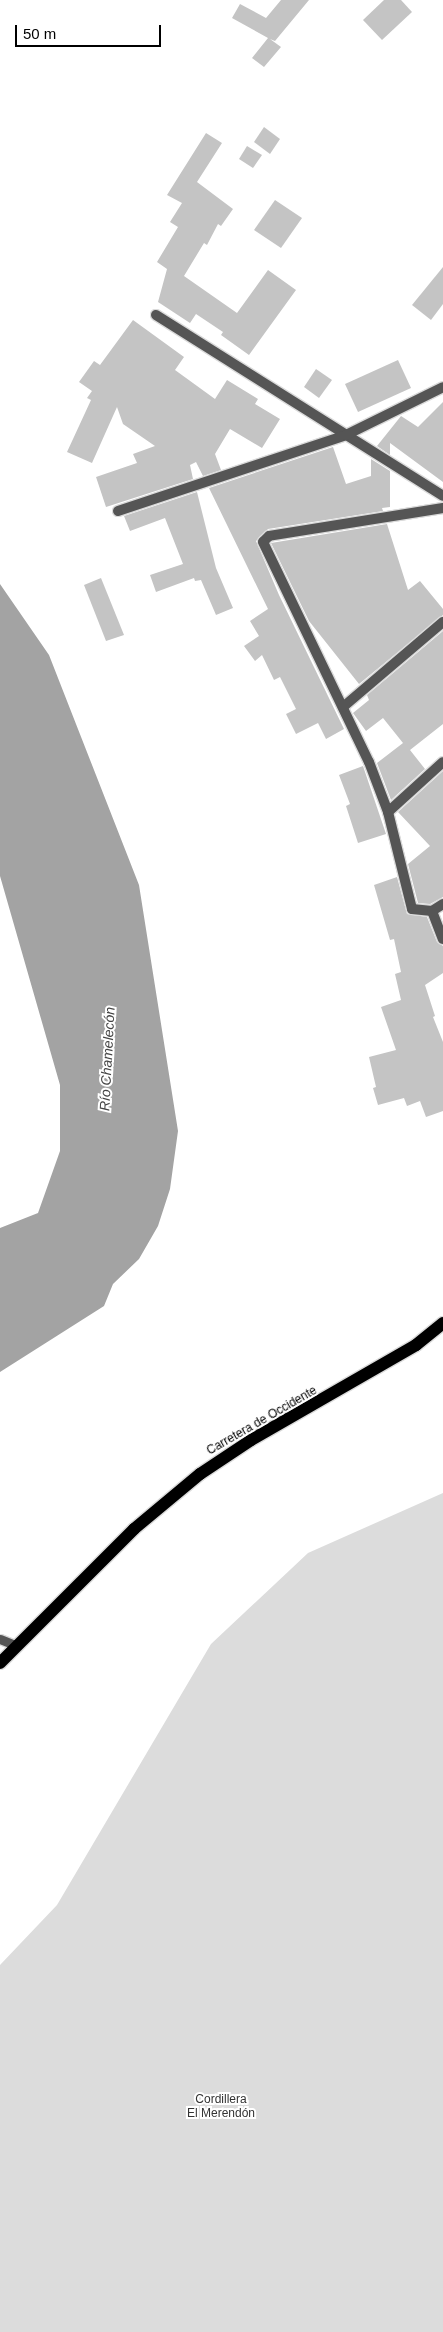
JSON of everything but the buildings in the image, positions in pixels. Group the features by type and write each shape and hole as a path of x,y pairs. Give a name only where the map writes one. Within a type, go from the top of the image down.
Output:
{"main road":[{"name":"Carretera de Occidente","path":"0,1664 134,1529 200,1474 251,1440 325,1400 416,1345 443,1322"}],"street":[{"path":"156,315 443,496"},
{"path":"118,511 346,435 443,386"},
{"path":"443,508 265,538 263,542 369,762 388,812 412,909 432,911 443,904"},
{"path":"343,707 443,622"},
{"path":"388,812 443,762"},
{"path":"432,911 443,939"}],"lane":[{"path":"0,1639 17,1646"}],"green space":[{"name":"Cordillera El Merendón","path":"443,1493 443,2332 0,2332 0,1965 57,1905 211,1644 308,1553"}],"water":[{"name":"Río Chamelecón","path":"0,584 49,655 139,885 178,1131 170,1189 158,1226 139,1259 113,1284 104,1306 0,1372 0,1228 38,1213 60,1151 60,1085 0,876"}]}
